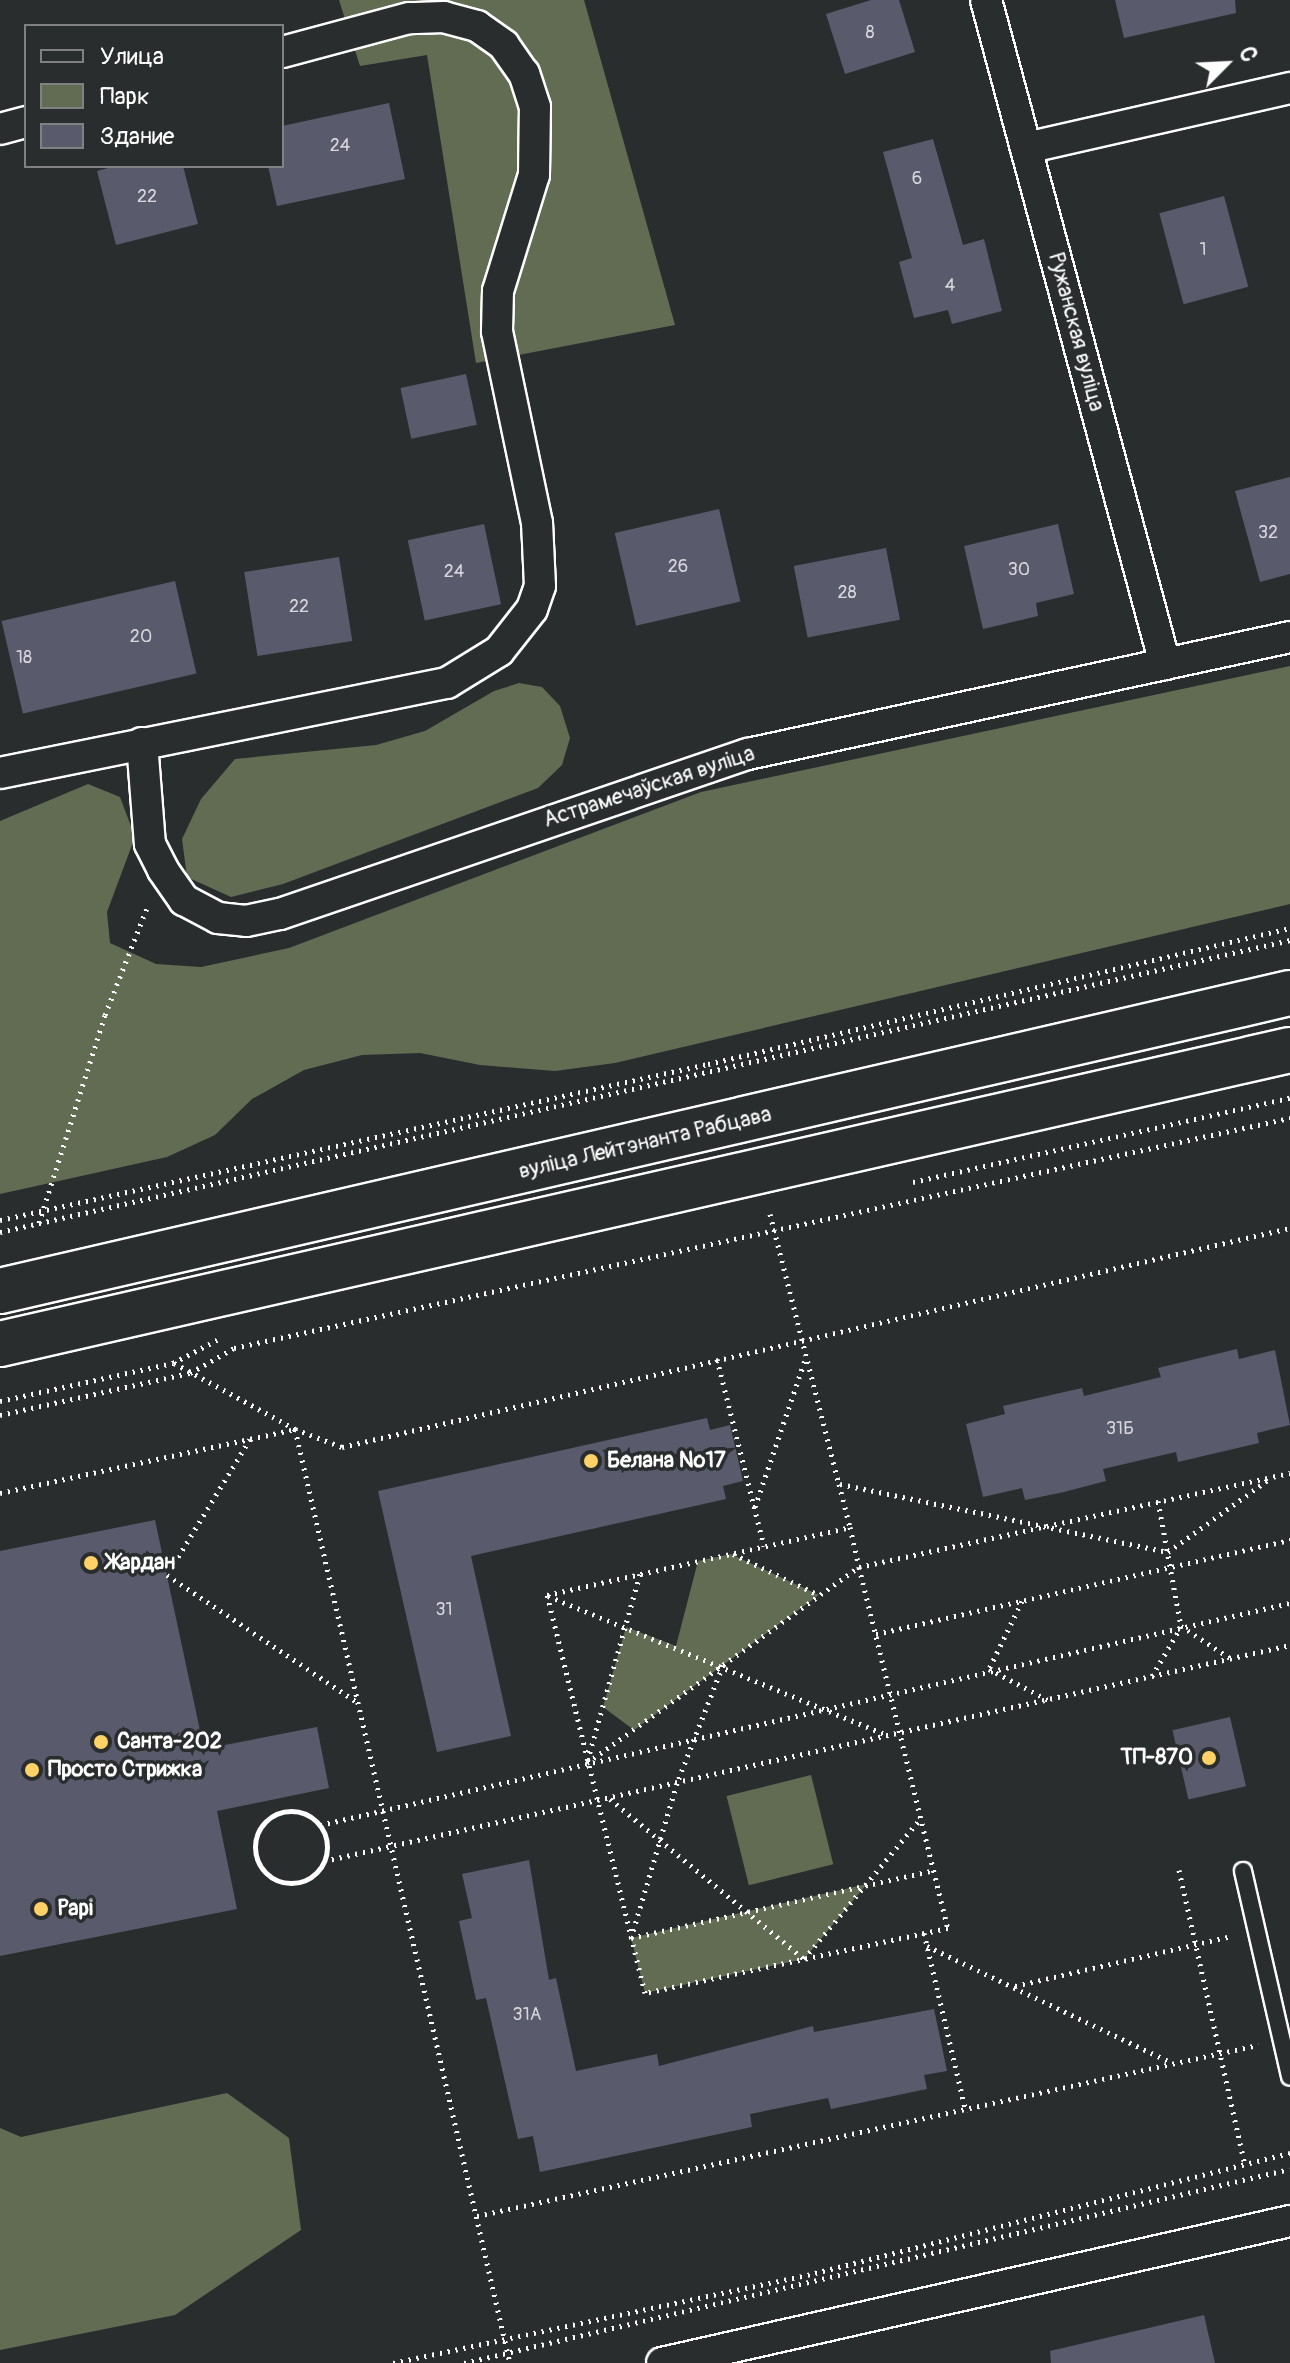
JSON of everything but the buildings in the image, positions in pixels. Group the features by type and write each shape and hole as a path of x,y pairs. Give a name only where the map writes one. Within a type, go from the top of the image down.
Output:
{"highway":[{"name":"вуліца Лейтэнанта Рабцава","path":"0,1291 1290,993"},
{"path":"0,1344 1290,1050"}],"street":[{"name":"Ружанская вуліца","path":"986,0 1165,664"},
{"path":"0,773 410,693 475,669 499,651 532,609 540,586 537,523 497,331 498,291 535,163 535,107 524,74 504,45 477,26 444,17 409,18 284,51"},
{"path":"1026,148 1290,88"},
{"path":"0,129 24,123"},
{"name":"Астрамечаўская вуліца","path":"142,743 150,844 184,900 218,918 269,916 748,754 1290,637"},
{"path":"662,2363 1290,2221"}],"lane":[{"path":"1243,1871 1290,2077"}],"path":[{"path":"39,1223 38,1212 105,1015 163,870"},
{"path":"0,1220 708,1064 1290,928"},
{"path":"0,1232 1290,940"},
{"path":"908,1183 1290,1098"},
{"path":"0,1415 190,1373 234,1348 1290,1118"},
{"path":"755,1217 785,1210"},
{"path":"547,1595 645,1993 948,1928 770,1214"},
{"path":"173,1363 295,1429 342,1447 1290,1228"},
{"path":"0,1401 173,1363 230,1337"},
{"path":"754,1507 807,1355"},
{"path":"717,1359 764,1546"},
{"path":"0,1493 295,1429"},
{"path":"295,1429 510,2363"},
{"path":"250,1438 167,1575 358,1703"},
{"path":"587,1763 859,1567 1290,1473"},
{"path":"839,1484 1168,1552 1272,1477"},
{"path":"1152,1676 1181,1626 1158,1501"},
{"path":"547,1595 850,1527"},
{"path":"876,1634 1290,1540"},
{"path":"731,1554 819,1595"},
{"path":"587,1763 640,1574"},
{"path":"547,1595 723,1665 888,1736"},
{"path":"989,1669 1022,1601"},
{"path":"320,1825 890,1690 1290,1603"},
{"path":"1181,1626 1230,1658"},
{"path":"324,1861 1290,1645"},
{"path":"631,1938 677,1783 723,1665"},
{"path":"989,1669 1048,1700"},
{"path":"610,1798 661,1836 804,1959"},
{"path":"299,1812 320,1825 327,1841 324,1861 311,1878 283,1883 270,1877 255,1853 261,1826 272,1816 299,1812"},
{"path":"804,1959 921,1818"},
{"path":"631,1938 934,1870"},
{"path":"1179,1870 1245,2166"},
{"path":"1015,1986 1257,1930"},
{"path":"924,1933 966,2112"},
{"path":"927,1946 1173,2064"},
{"path":"477,2216 966,2112 1283,2039"},
{"path":"393,2363 505,2342 815,2273 1290,2153"},
{"path":"464,2363 1290,2169"}],"green space":[{"path":"339,0 584,0 675,325 476,363 427,55 360,66"},
{"path":"1290,666 1290,904 615,1063 555,1071 480,1065 420,1053 362,1055 304,1070 252,1099 215,1135 167,1157 0,1194 0,821 88,784 120,797 135,837 107,912 110,943 156,964 201,967 289,948 701,792"},
{"path":"519,683 542,687 560,706 570,738 562,765 538,788 283,884 231,897 187,877 182,839 201,799 235,759 376,745 425,731 494,691"},
{"path":"731,1554 819,1595 634,1730 603,1707 626,1627 676,1646 698,1561"},
{"path":"811,1775 833,1864 749,1885 727,1796"},
{"path":"867,1884 804,1959 645,1993 631,1938"},
{"path":"227,2093 289,2138 301,2230 175,2315 0,2350 0,2128 21,2137"}],"place":[{"name":"Белана №17","path":"591,1461"},
{"name":"Жардан","path":"91,1563"},
{"name":"Санта-202","path":"101,1742"},
{"name":"ТП-870","path":"1209,1758"},
{"name":"Просто Стрижка","path":"32,1770"},
{"name":"Papi","path":"41,1909"}]}
